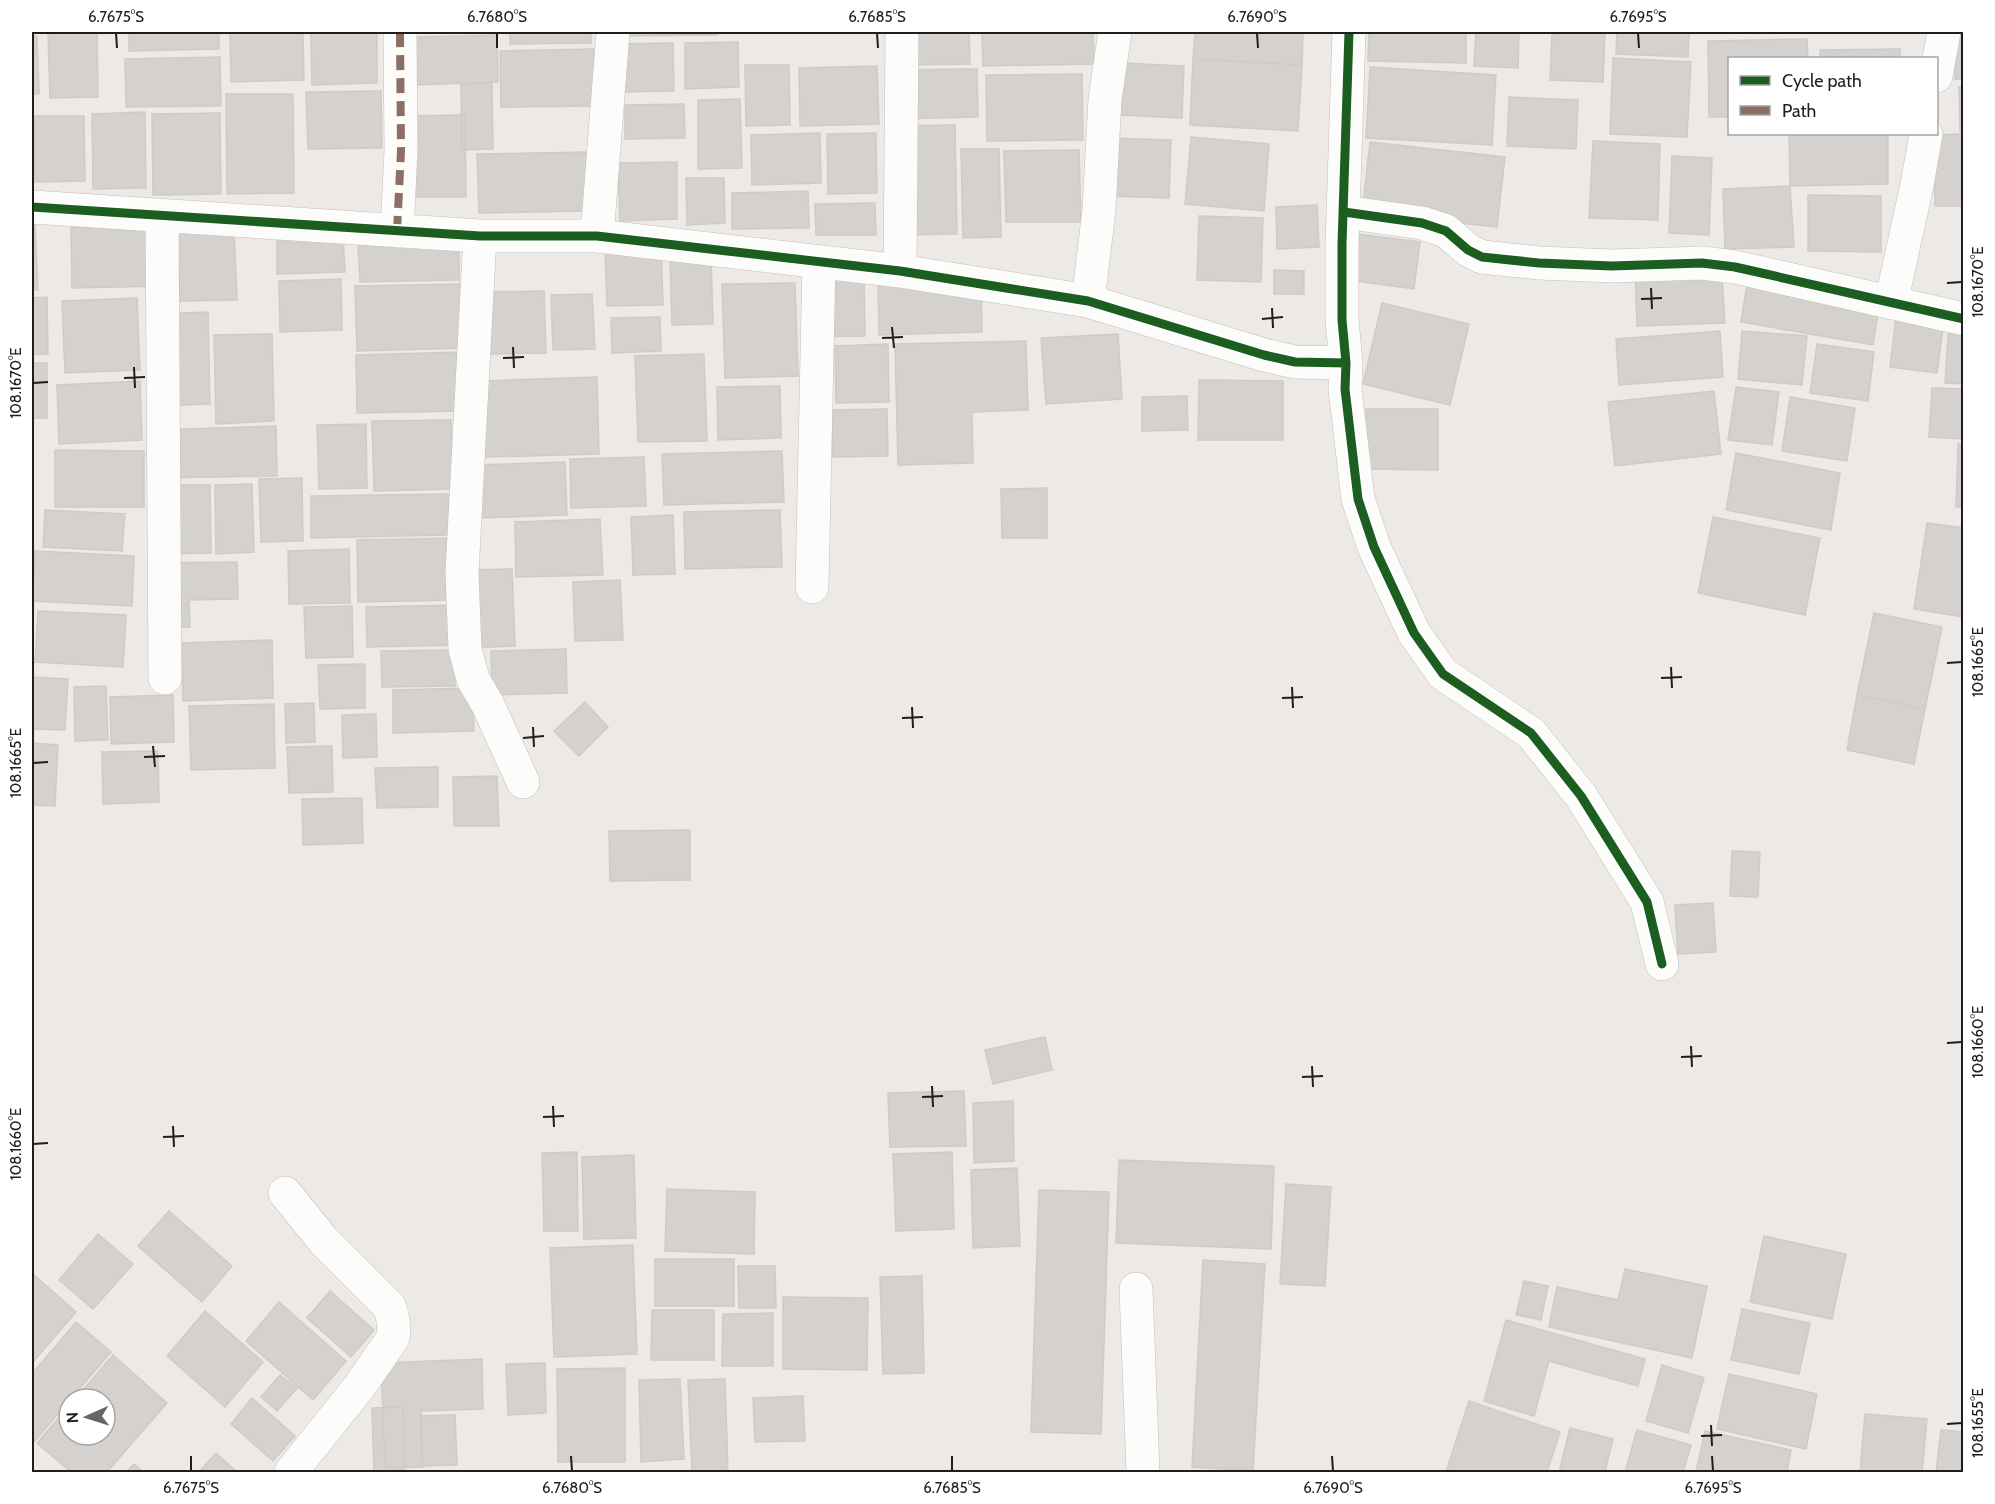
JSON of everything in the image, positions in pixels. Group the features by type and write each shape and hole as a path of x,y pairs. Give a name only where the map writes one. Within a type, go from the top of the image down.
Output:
{"street":[{"path":"397,231 401,151 400,32"},
{"path":"597,236 613,32"},
{"path":"900,271 902,32"},
{"path":"1088,301 1099,210 1105,99 1115,32"},
{"path":"1349,32 1342,244 1345,389 1358,499 1374,547 1414,633 1443,674 1532,733 1581,796 1647,902 1662,964"},
{"path":"1938,65 1944,32"},
{"path":"1891,303 1926,135"},
{"path":"32,207 480,236 597,236 900,271 1088,301 1264,355 1295,362 1346,363"},
{"path":"1344,212 1422,223 1446,231 1468,250 1482,257 1539,263 1612,266 1702,263 1735,267 1964,319"},
{"path":"162,216 165,678"},
{"path":"480,236 462,573 465,649 472,679 488,705 523,782"},
{"path":"812,587 819,262"},
{"path":"285,1193 323,1240 389,1306 393,1314 394,1331 393,1338 359,1387 291,1473"},
{"path":"1136,1289 1143,1473"}],"building":[{"path":"48,32 97,32 98,97 50,98"},
{"path":"129,32 219,32 219,49 129,51"},
{"path":"230,32 303,32 304,80 231,82"},
{"path":"311,32 377,32 377,83 312,85"},
{"path":"510,32 591,32 591,43 510,44"},
{"path":"622,32 718,32 718,35 622,36"},
{"path":"898,32 969,32 970,64 898,65"},
{"path":"982,32 1093,32 1094,64 983,66"},
{"path":"1195,32 1303,32 1302,65 1193,59"},
{"path":"1369,32 1466,32 1466,63 1368,61"},
{"path":"1476,32 1519,32 1518,68 1474,66"},
{"path":"1552,32 1605,32 1603,82 1550,80"},
{"path":"1617,32 1689,32 1688,57 1616,54"},
{"path":"1955,32 1964,32 1964,79 1955,79"},
{"path":"497,35 498,82 415,85 414,37"},
{"path":"32,36 37,36 39,94 32,94"},
{"path":"1807,39 1808,57 1728,57 1728,117 1709,117 1708,41"},
{"path":"738,42 739,87 685,89 685,43"},
{"path":"673,43 674,91 618,92 617,44"},
{"path":"594,49 595,106 501,107 500,51"},
{"path":"1900,49 1900,57 1820,57 1820,50"},
{"path":"220,57 221,106 126,107 125,59"},
{"path":"1613,58 1691,62 1687,137 1610,134"},
{"path":"1193,59 1302,65 1298,131 1190,125"},
{"path":"1122,63 1184,66 1182,118 1120,115"},
{"path":"745,65 789,65 790,125 746,126"},
{"path":"877,66 879,124 800,126 799,68"},
{"path":"1370,67 1496,75 1492,145 1366,138"},
{"path":"977,69 978,117 891,119 890,70"},
{"path":"1082,74 1083,140 987,141 986,75"},
{"path":"461,84 492,84 493,149 462,150"},
{"path":"1959,87 1964,87 1964,131 1960,131"},
{"path":"381,91 382,148 308,149 306,92"},
{"path":"226,94 293,94 294,193 227,194"},
{"path":"1509,97 1578,100 1576,149 1507,146"},
{"path":"740,99 742,168 698,169 698,100"},
{"path":"684,104 685,138 625,139 625,105"},
{"path":"145,112 146,188 93,189 92,114"},
{"path":"220,113 221,194 153,195 152,114"},
{"path":"465,115 466,197 408,197 406,116"},
{"path":"34,116 84,116 85,181 35,182"},
{"path":"955,125 957,234 894,235 892,126"},
{"path":"820,133 821,183 752,185 751,135"},
{"path":"876,133 877,193 828,194 827,134"},
{"path":"1964,134 1964,206 1935,206 1933,135"},
{"path":"1789,135 1888,135 1888,184 1790,186"},
{"path":"1191,137 1269,144 1264,211 1185,204"},
{"path":"1108,138 1171,140 1169,198 1106,196"},
{"path":"1593,141 1660,144 1658,220 1589,218"},
{"path":"1370,142 1505,157 1497,227 1362,213"},
{"path":"961,149 999,149 1001,237 963,238"},
{"path":"1079,150 1081,222 1006,222 1004,151"},
{"path":"586,152 587,211 479,213 477,154"},
{"path":"1672,156 1712,158 1709,235 1669,233"},
{"path":"677,162 677,219 620,221 618,163"},
{"path":"686,178 724,178 725,223 687,225"},
{"path":"1790,186 1794,247 1725,249 1723,189"},
{"path":"808,191 809,228 732,229 732,193"},
{"path":"1808,195 1881,196 1881,252 1808,251"},
{"path":"875,203 876,235 816,235 815,204"},
{"path":"1317,205 1319,247 1277,249 1276,207"},
{"path":"1199,216 1263,218 1261,282 1197,280"},
{"path":"32,222 35,222 38,290 32,290"},
{"path":"161,225 163,286 72,288 71,227"},
{"path":"234,227 237,300 180,301 177,229"},
{"path":"343,233 345,272 277,274 277,234"},
{"path":"1349,233 1420,242 1414,289 1342,279"},
{"path":"459,242 459,280 360,282 358,244"},
{"path":"661,247 663,305 607,306 605,248"},
{"path":"670,258 711,258 713,324 672,325"},
{"path":"1721,262 1725,323 1637,326 1635,266"},
{"path":"1274,270 1304,271 1304,294 1274,294"},
{"path":"864,272 865,336 813,337 811,273"},
{"path":"1749,272 1881,294 1873,345 1741,322"},
{"path":"981,278 982,332 879,335 878,281"},
{"path":"341,279 342,330 280,332 279,281"},
{"path":"795,283 798,376 725,378 722,284"},
{"path":"464,284 466,348 357,351 355,286"},
{"path":"544,291 546,353 491,354 489,292"},
{"path":"592,294 595,349 553,350 551,295"},
{"path":"47,297 48,354 32,355 32,298"},
{"path":"137,298 140,370 65,373 62,301"},
{"path":"1898,300 1946,307 1937,373 1890,367"},
{"path":"1382,303 1469,324 1450,405 1363,384"},
{"path":"208,312 210,404 155,406 153,314"},
{"path":"660,317 661,351 612,353 611,318"},
{"path":"1949,323 1964,324 1964,384 1945,383"},
{"path":"1720,331 1723,377 1619,385 1616,339"},
{"path":"1742,331 1807,336 1802,385 1738,379"},
{"path":"272,334 274,421 216,424 214,335"},
{"path":"1118,334 1122,399 1046,404 1041,338"},
{"path":"1026,341 1028,410 972,412 973,463 898,465 895,344"},
{"path":"888,344 889,402 836,403 835,346"},
{"path":"1817,344 1874,352 1868,401 1810,393"},
{"path":"462,352 464,411 357,413 356,355"},
{"path":"704,354 707,441 638,442 635,356"},
{"path":"32,363 47,363 47,418 32,418"},
{"path":"597,377 599,454 485,457 483,381"},
{"path":"1199,380 1283,381 1283,440 1198,440"},
{"path":"140,381 142,440 59,444 57,385"},
{"path":"780,386 781,438 718,440 717,387"},
{"path":"1736,387 1779,392 1772,445 1728,440"},
{"path":"1932,388 1964,389 1964,439 1929,437"},
{"path":"1714,391 1721,454 1615,466 1608,402"},
{"path":"1187,396 1188,430 1142,431 1142,397"},
{"path":"1790,397 1855,408 1847,461 1782,451"},
{"path":"887,409 888,456 833,457 831,410"},
{"path":"1366,409 1438,409 1438,470 1366,469"},
{"path":"451,420 453,489 374,491 372,421"},
{"path":"366,424 367,488 319,489 317,425"},
{"path":"276,426 277,476 159,478 158,430"},
{"path":"1958,444 1964,444 1964,507 1956,507"},
{"path":"55,450 144,451 144,507 55,507"},
{"path":"782,451 784,502 664,505 662,454"},
{"path":"1736,453 1840,473 1831,530 1726,510"},
{"path":"644,457 646,506 571,508 570,459"},
{"path":"565,462 567,515 478,518 476,465"},
{"path":"302,478 303,541 261,542 259,479"},
{"path":"252,484 254,552 216,554 215,485"},
{"path":"158,485 210,485 211,553 160,554"},
{"path":"1047,488 1047,538 1002,538 1001,489"},
{"path":"448,494 449,535 311,538 311,496"},
{"path":"45,510 125,514 122,551 43,547"},
{"path":"780,510 782,567 685,569 684,512"},
{"path":"673,515 675,574 633,575 631,517"},
{"path":"1713,517 1820,538 1805,615 1698,593"},
{"path":"600,519 603,575 516,577 515,522"},
{"path":"1927,523 1964,528 1964,617 1914,609"},
{"path":"455,538 456,600 358,602 357,540"},
{"path":"349,549 350,603 289,604 288,551"},
{"path":"35,551 134,556 132,606 32,601"},
{"path":"237,562 238,599 189,600 190,627 161,628 159,563"},
{"path":"512,569 515,646 470,648 468,570"},
{"path":"620,580 623,640 575,641 573,582"},
{"path":"460,605 461,645 367,647 366,607"},
{"path":"352,606 353,657 306,658 304,607"},
{"path":"38,611 126,615 123,667 35,662"},
{"path":"1874,613 1942,627 1925,709 1857,695"},
{"path":"272,640 273,698 183,701 182,643"},
{"path":"566,649 567,693 492,695 491,651"},
{"path":"454,650 455,686 382,687 381,651"},
{"path":"365,664 365,708 320,709 318,665"},
{"path":"32,677 68,679 65,730 32,729"},
{"path":"106,686 108,740 75,741 74,687"},
{"path":"473,688 474,731 393,733 393,690"},
{"path":"173,695 174,742 111,744 110,697"},
{"path":"1857,695 1925,709 1914,764 1847,750"},
{"path":"585,702 608,727 579,756 554,731"},
{"path":"314,703 315,742 286,743 285,704"},
{"path":"274,704 275,768 191,770 189,706"},
{"path":"376,714 377,757 343,758 342,715"},
{"path":"32,743 58,745 55,806 32,805"},
{"path":"332,746 333,792 289,793 287,747"},
{"path":"158,751 159,802 103,804 102,752"},
{"path":"438,767 438,807 377,808 375,768"},
{"path":"497,776 499,826 454,826 453,777"},
{"path":"362,798 363,843 303,845 302,799"},
{"path":"690,830 690,880 610,881 609,831"},
{"path":"1732,851 1760,852 1758,897 1730,896"},
{"path":"1713,903 1716,952 1678,954 1675,905"},
{"path":"1045,1037 1052,1070 993,1084 985,1050"},
{"path":"964,1091 966,1146 890,1147 888,1093"},
{"path":"1013,1101 1014,1161 974,1163 973,1103"},
{"path":"577,1152 578,1231 544,1231 542,1153"},
{"path":"952,1152 954,1229 896,1231 893,1154"},
{"path":"634,1155 636,1238 584,1239 582,1157"},
{"path":"1119,1160 1274,1166 1271,1249 1116,1243"},
{"path":"1017,1168 1020,1246 973,1248 971,1170"},
{"path":"1286,1184 1331,1187 1325,1286 1280,1284"},
{"path":"667,1189 755,1192 754,1254 665,1251"},
{"path":"1039,1190 1109,1192 1101,1434 1031,1432"},
{"path":"169,1211 232,1266 202,1302 138,1246"},
{"path":"98,1234 133,1264 93,1309 59,1280"},
{"path":"1764,1236 1846,1254 1832,1319 1750,1302"},
{"path":"633,1245 637,1354 554,1357 550,1248"},
{"path":"655,1259 734,1259 734,1306 655,1306"},
{"path":"1203,1260 1265,1264 1253,1471 1192,1467"},
{"path":"738,1266 775,1266 776,1308 739,1308"},
{"path":"1625,1269 1707,1286 1692,1358 1549,1327 1557,1287 1618,1300"},
{"path":"33,1274 76,1312 32,1363 32,1276"},
{"path":"922,1276 924,1373 883,1374 880,1277"},
{"path":"1524,1281 1548,1286 1541,1320 1516,1315"},
{"path":"330,1291 374,1330 351,1357 307,1318"},
{"path":"783,1297 868,1298 867,1370 783,1369"},
{"path":"279,1302 346,1361 313,1400 246,1341"},
{"path":"1742,1309 1810,1323 1799,1374 1731,1360"},
{"path":"652,1310 714,1310 714,1360 651,1360"},
{"path":"205,1311 263,1362 225,1407 167,1356"},
{"path":"773,1313 773,1366 722,1366 723,1314"},
{"path":"1506,1320 1645,1359 1638,1386 1549,1361 1534,1416 1484,1401"},
{"path":"76,1322 111,1352 81,1387 57,1387 57,1415 32,1444 32,1374"},
{"path":"113,1355 167,1403 107,1472 71,1472 37,1443 57,1420 57,1447 117,1447 117,1387 85,1387"},
{"path":"482,1359 483,1409 421,1411 423,1467 385,1468 381,1363"},
{"path":"545,1363 546,1413 508,1415 506,1364"},
{"path":"1662,1365 1704,1378 1688,1433 1646,1421"},
{"path":"625,1368 625,1462 558,1462 557,1369"},
{"path":"1729,1374 1817,1394 1806,1449 1717,1429"},
{"path":"280,1375 297,1388 277,1411 261,1397"},
{"path":"680,1379 684,1459 641,1462 639,1380"},
{"path":"725,1379 728,1472 692,1472 688,1380"},
{"path":"803,1396 805,1441 755,1442 753,1398"},
{"path":"252,1398 295,1436 273,1461 231,1424"},
{"path":"1469,1401 1560,1432 1547,1472 1446,1472"},
{"path":"403,1407 405,1472 374,1472 372,1408"},
{"path":"1865,1414 1927,1419 1922,1472 1860,1472"},
{"path":"455,1415 457,1465 422,1466 420,1416"},
{"path":"1570,1428 1613,1439 1605,1472 1559,1472"},
{"path":"1637,1430 1691,1445 1683,1472 1625,1472"},
{"path":"1941,1430 1964,1432 1964,1472 1936,1472"},
{"path":"1705,1431 1791,1450 1787,1472 1696,1472"},
{"path":"216,1453 237,1472 199,1472"},
{"path":"134,1464 143,1472 126,1472"}],"marked path":[{"path":"397,231 401,151 400,32"}],"cycle path":[{"path":"32,207 480,236 597,236 900,271 1088,301 1264,355 1295,362 1346,363 1342,320 1342,244 1349,32"},
{"path":"1344,212 1422,223 1446,231 1468,250 1482,257 1539,263 1612,266 1702,263 1735,267 1964,319"},
{"path":"1346,363 1345,389 1358,499 1374,547 1414,633 1443,674 1531,733 1581,796 1647,902 1662,964"}]}
